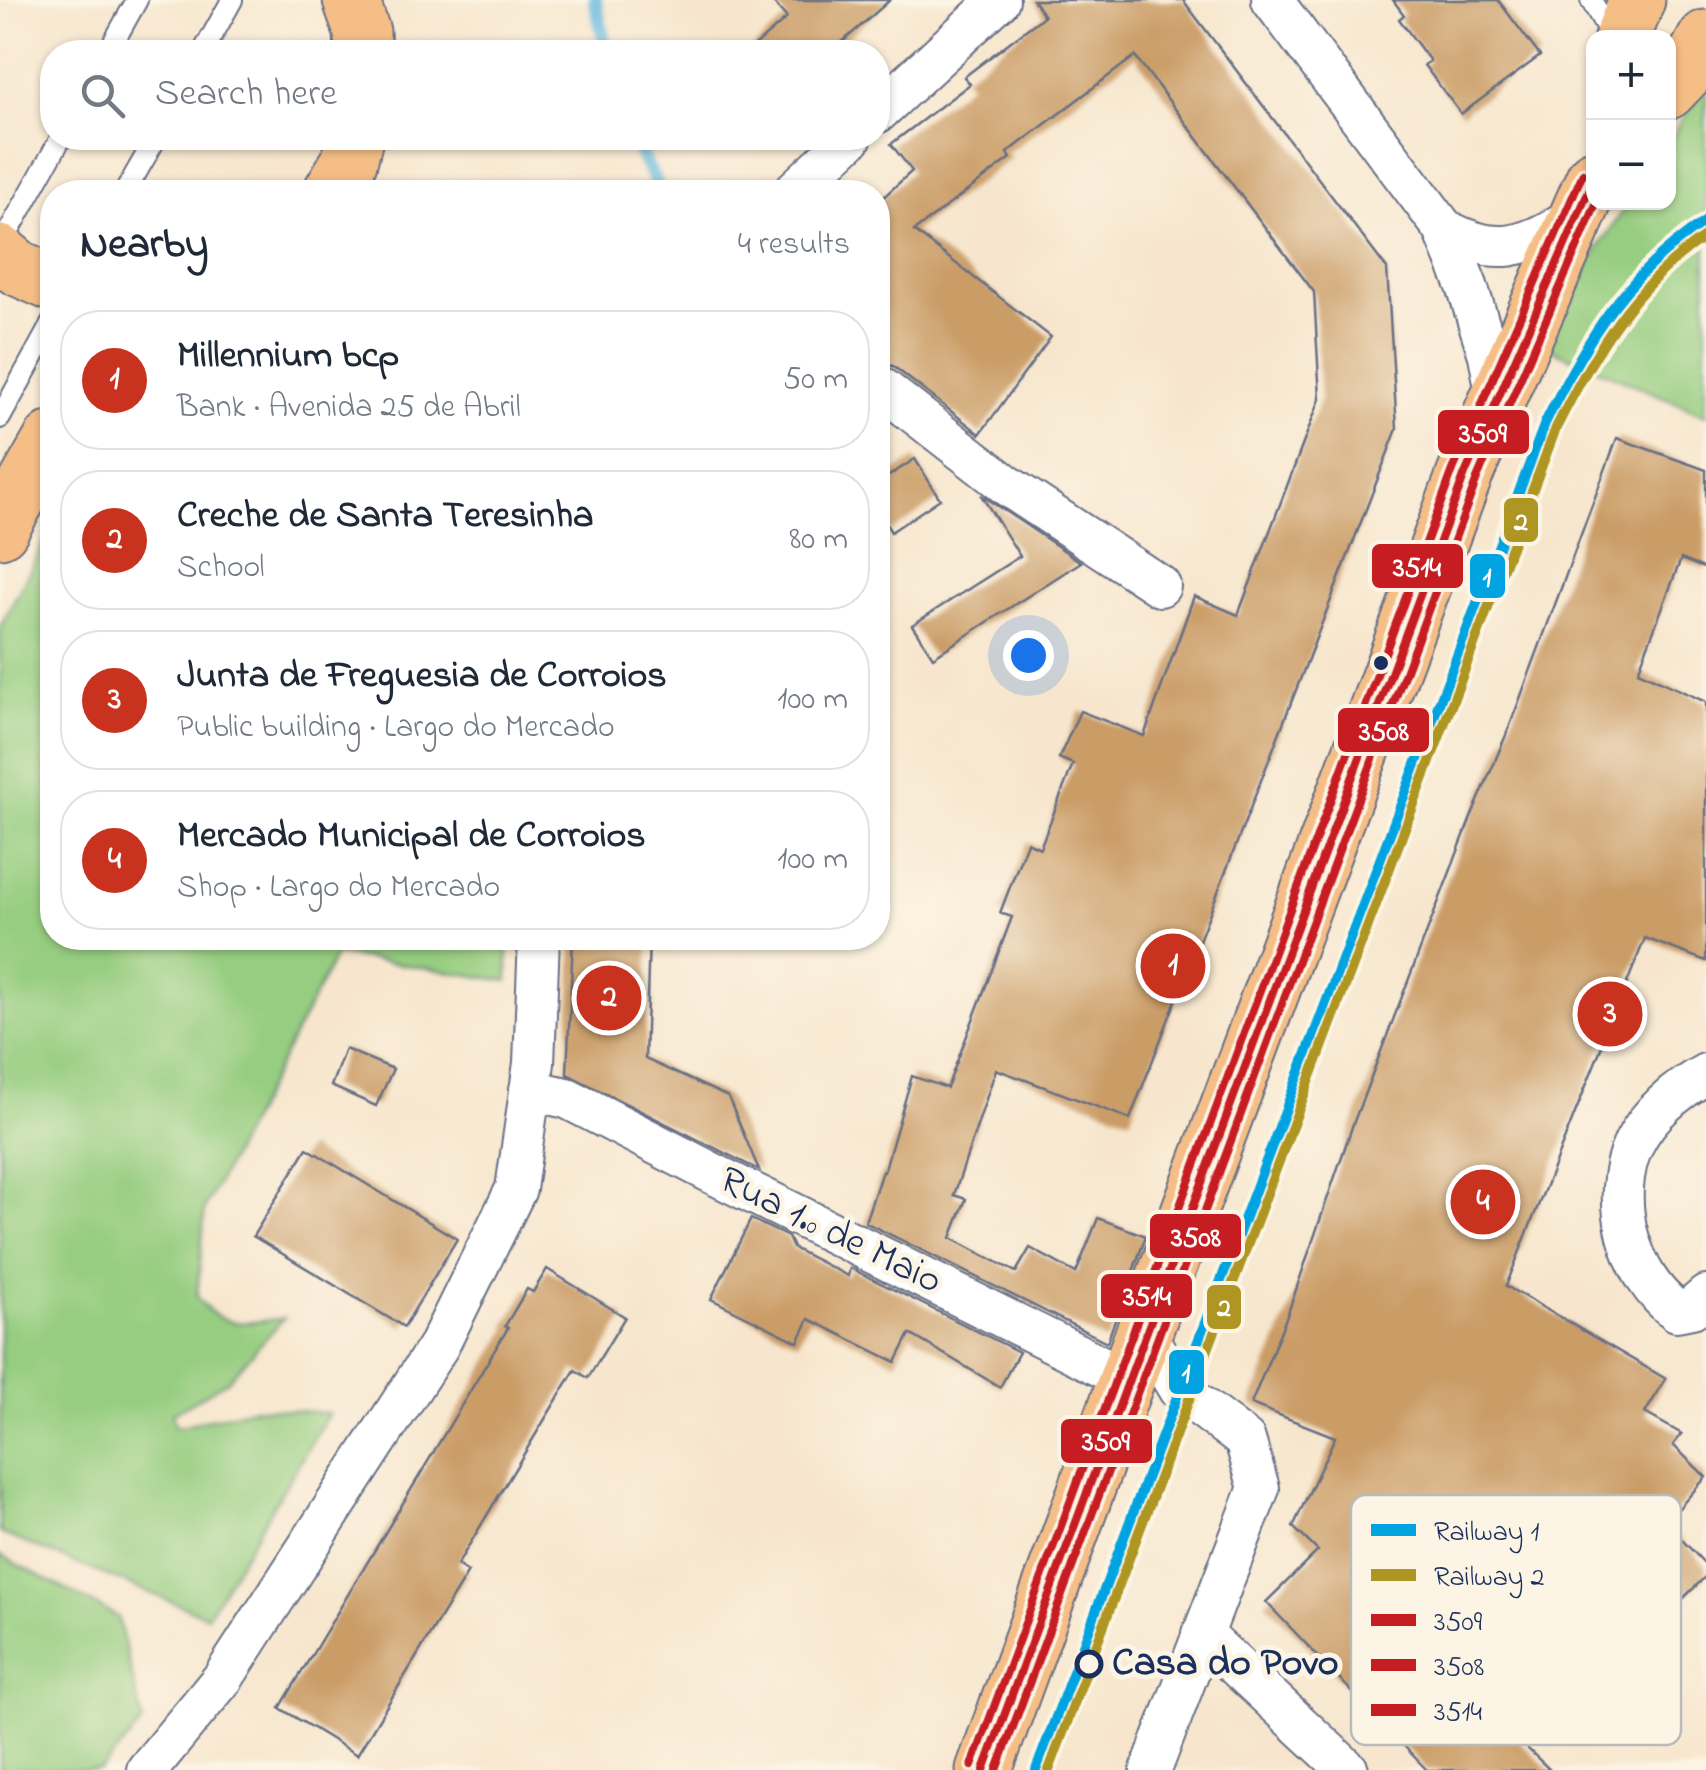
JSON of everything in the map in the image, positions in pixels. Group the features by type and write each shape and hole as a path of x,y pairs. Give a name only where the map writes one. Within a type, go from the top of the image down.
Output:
{"main road":[{"path":"351,0 362,40"},
{"path":"1625,30 1637,0"},
{"path":"1676,82 1706,38"},
{"path":"984,1770 1465,474 1584,197"},
{"path":"0,250 18,268 40,278"},
{"path":"0,530 40,460"}],"street":[{"path":"890,101 999,0"},
{"path":"1272,0 1444,229 1489,355 1497,398"},
{"path":"806,180 837,150"},
{"path":"1444,229 1486,248 1512,246 1545,236 1584,197"},
{"path":"890,394 1008,486 1160,586"},
{"path":"148,1770 223,1678 438,1345 516,1190 530,1090 539,950"},
{"path":"1706,1074 1668,1100 1645,1125 1633,1145 1624,1199 1626,1225 1648,1284 1678,1311 1692,1308 1706,1296"},
{"name":"Rua 1.º de Maio","path":"530,1090 567,1098 747,1191 1136,1356"},
{"path":"1136,1356 1245,1440 1259,1488 1151,1770"},
{"path":"1202,1634 1348,1770"}],"lane":[{"path":"115,40 137,0"},
{"path":"210,40 232,0"},
{"path":"1591,0 1608,30"},
{"path":"0,250 54,150"},
{"path":"132,180 149,150"},
{"path":"0,418 40,346"}],"green space":[{"path":"1706,83 1706,415 1546,347 1593,256 1623,210 1676,210 1676,130"},
{"path":"40,551 40,950 508,950 508,981 336,954 205,1207 197,1297 225,1320 247,1323 284,1318 228,1380 172,1414 176,1427 255,1408 329,1413 207,1616 0,1533 0,627"},
{"path":"0,1555 118,1617 143,1723 100,1770 0,1770"}],"building":[{"path":"771,0 890,0 845,40 762,40 787,18"},
{"path":"1033,0 1183,0 1387,269 1397,429 1130,1119 996,1069 954,1195 966,1199 951,1238 1016,1272 1030,1248 1076,1273 1098,1218 1146,1236 1107,1342 865,1222 912,1076 947,1088 1012,917 1000,913 1027,842 1040,848 1073,764 1059,758 1080,711 1144,736 1194,596 1238,615 1320,399 1314,292 1135,56 1007,153 1011,158 914,231 1051,337 980,434 890,365 890,191 912,171 891,144 970,84 964,77 1044,16"},
{"path":"1393,0 1498,0 1540,56 1461,114 1424,65 1430,61 1399,19 1404,15"},
{"path":"1617,438 1706,470 1706,569 1681,559 1638,671 1706,702 1706,961 1645,938 1506,1286 1666,1379 1645,1413 1682,1434 1673,1445 1706,1477 1681,1506 1681,1495 1351,1495 1351,1691 1266,1602 1318,1551 1293,1527 1335,1437 1251,1404 1288,1313 1353,1124 1509,728"},
{"path":"915,459 940,499 891,532 890,530 890,475"},
{"path":"981,495 1081,562 933,657 912,625 1020,556"},
{"path":"572,950 649,950 645,1059 728,1097 759,1170 567,1074"},
{"path":"345,1049 393,1069 376,1106 331,1086"},
{"path":"307,1148 457,1239 404,1327 253,1236"},
{"path":"751,1219 788,1237 793,1248 848,1276 850,1268 1019,1352 1000,1387 910,1334 896,1362 809,1319 798,1342 711,1299"},
{"path":"547,1269 625,1317 588,1378 575,1370 545,1419 457,1565 468,1572 357,1755 280,1708 508,1328 505,1326 527,1289 533,1292"},
{"path":"1681,1539 1706,1565 1706,1576 1681,1601"},
{"path":"1403,1745 1524,1745 1550,1770 1427,1770"}],"waterway":[{"path":"595,0 604,40"},
{"path":"638,150 655,180"}],"rail line":[{"name":"1","path":"1036,1770 1545,423 1576,363 1611,310 1653,263 1706,221"},
{"name":"2","path":"1049,1770 1556,428 1618,322 1658,276 1706,236"}],"transit line":[{"name":"3514","path":"972,1766 1453,470 1583,173"},
{"name":"3509","path":"984,1770 1465,474 1586,197"},
{"name":"3508","path":"997,1770 1477,479 1594,210"}],"place":[{"name":"Millennium bcp","path":"1173,966"},
{"name":"Creche de Santa Teresinha","path":"609,998"},
{"name":"Junta de Freguesia de Corroios","path":"1610,1014"},
{"name":"Mercado Municipal de Corroios","path":"1483,1202"},
{"name":"Casa do Povo","path":"1089,1664"}]}
